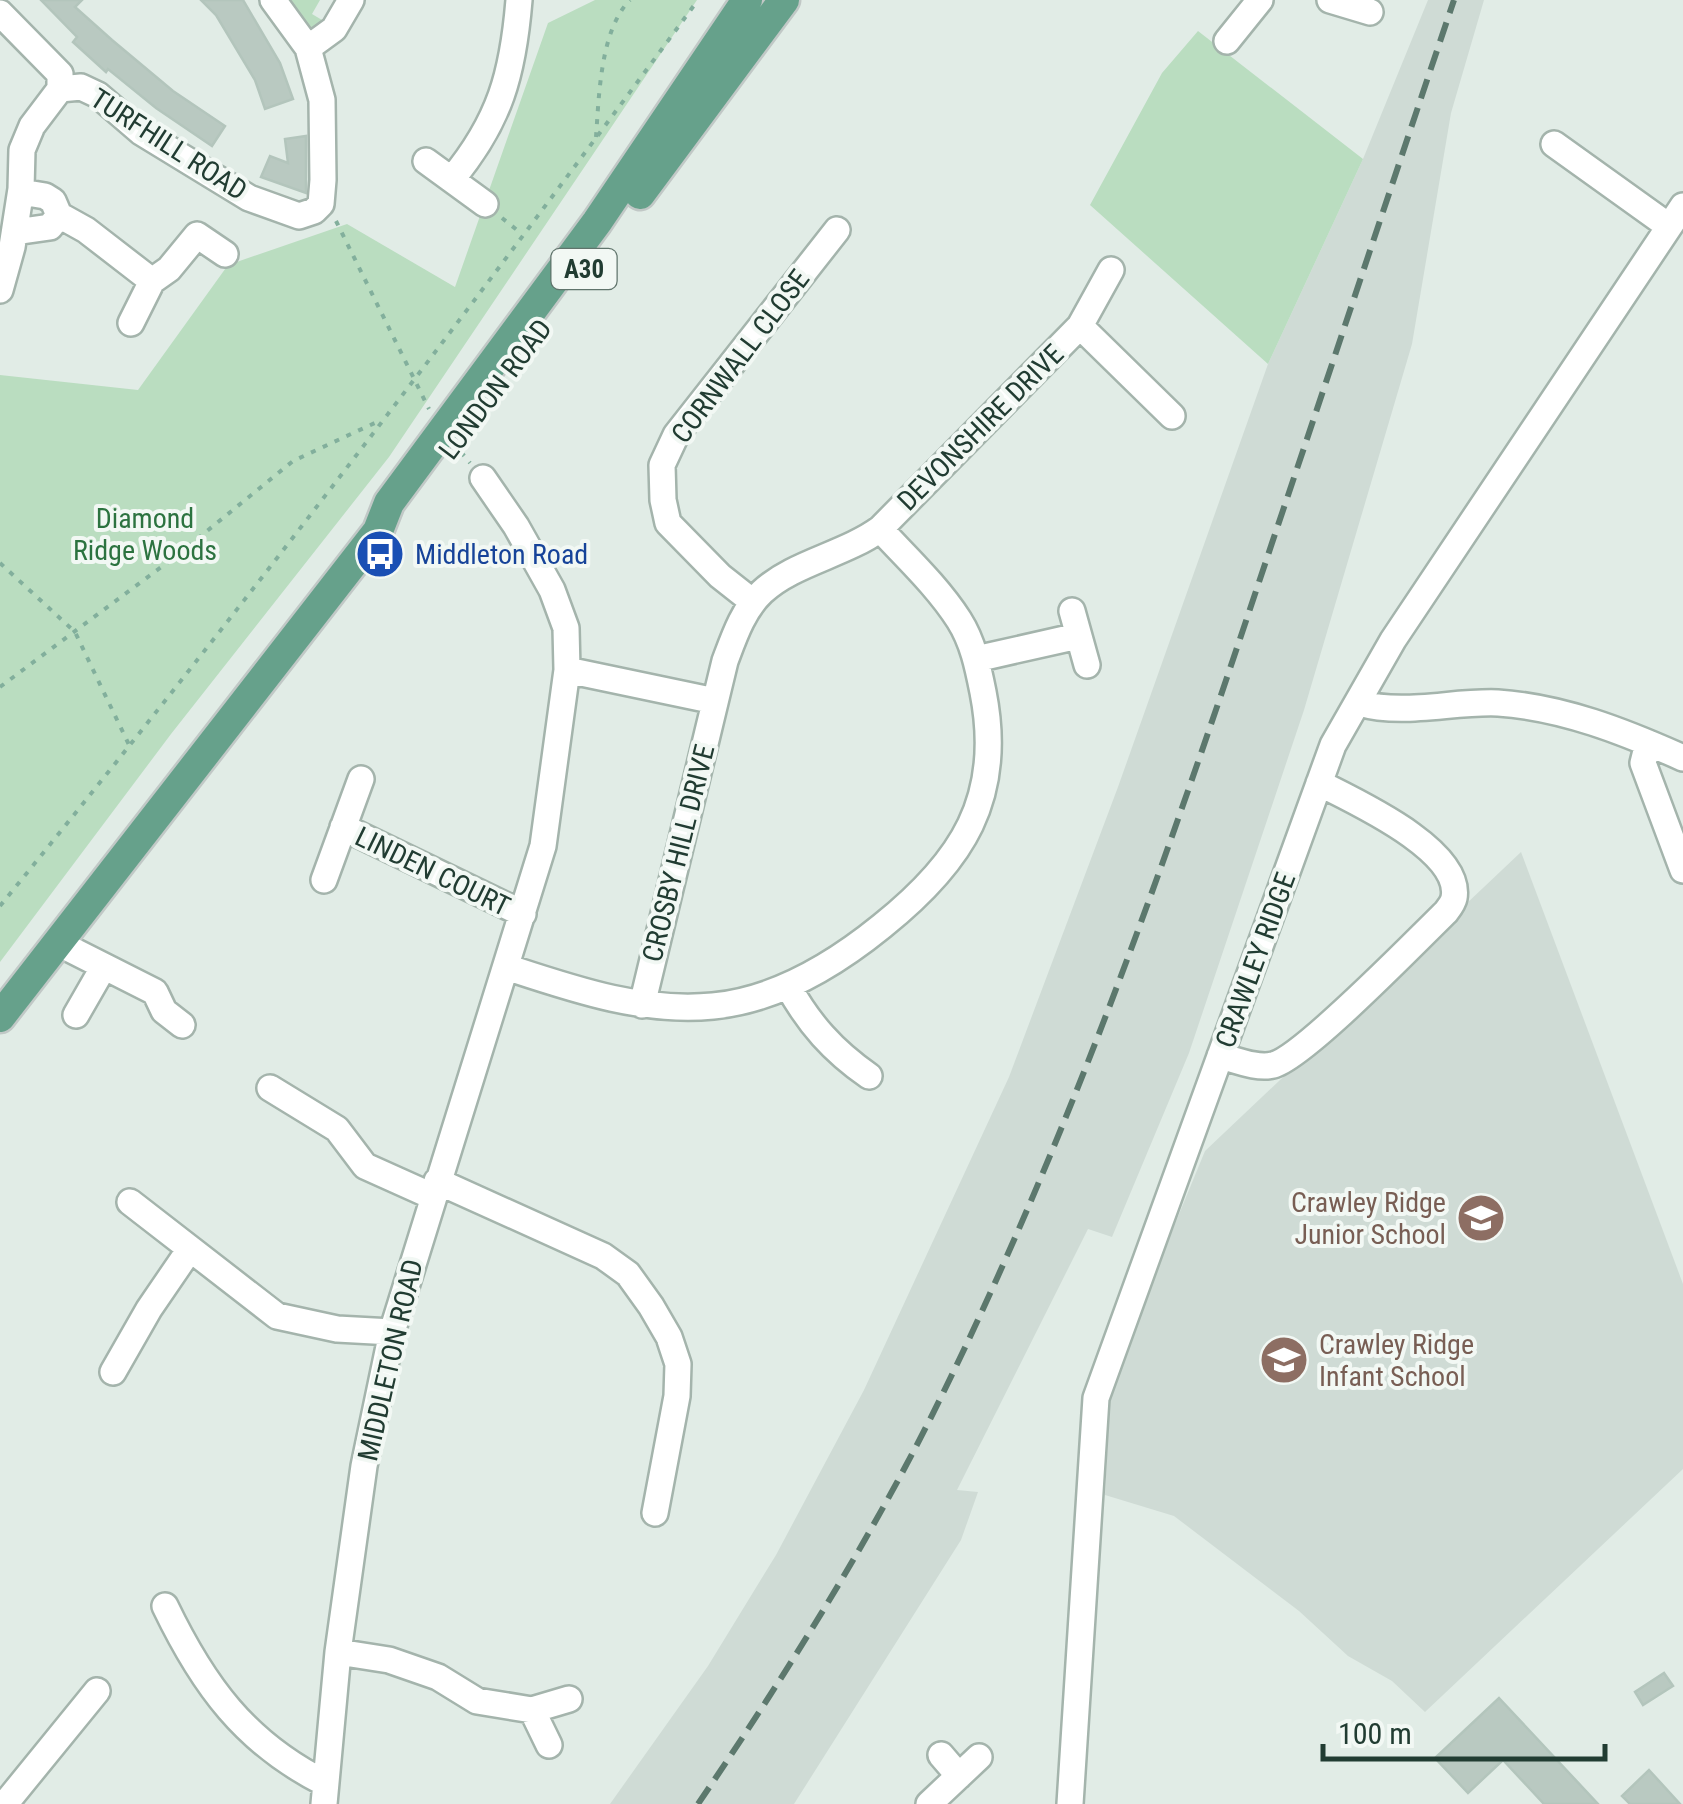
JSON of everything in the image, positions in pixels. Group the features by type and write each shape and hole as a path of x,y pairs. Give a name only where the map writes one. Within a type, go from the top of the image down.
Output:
{"main road":[{"name":"LONDON ROAD","path":"378,531 389,503 597,222 748,0"},
{"name":"LONDON ROAD","path":"0,1018 378,531 400,515 784,0"}],"street":[{"path":"272,0 308,48 322,100 324,138 318,207"},
{"path":"308,48 334,29 351,0"},
{"path":"452,179 496,114 513,55 519,0"},
{"path":"1227,41 1260,0"},
{"path":"1329,8 1370,12"},
{"name":"TURFHILL ROAD","path":"0,13 60,74 60,88 81,87 98,95 141,132 249,198 299,216 318,207"},
{"path":"0,290 21,192 22,150 32,126 60,88"},
{"path":"1554,144 1675,215"},
{"path":"426,161 485,204"},
{"path":"21,192 45,196 53,201 59,215"},
{"path":"14,232 50,227 59,215"},
{"path":"59,215 70,218 152,280"},
{"name":"CRAWLEY RIDGE","path":"1070,1804 1096,1398 1333,745 1393,640 1675,215"},
{"name":"CORNWALL CLOSE","path":"754,602 720,576 668,524 662,465 676,435 809,248 838,230"},
{"path":"131,323 152,280 169,269 197,235 225,254"},
{"name":"DEVONSHIRE DRIVE","path":"880,528 1080,326 1110,270"},
{"name":"DEVONSHIRE DRIVE","path":"1080,326 1172,416"},
{"name":"MIDDLETON ROAD","path":"325,1794 338,1652 364,1466 392,1332 543,846 568,670 566,628 552,590 516,526 482,478"},
{"path":"506,967 642,1005 717,1006 788,986 864,941 922,894 957,853 976,814 988,764 988,717 976,659 970,639 942,596 880,528"},
{"name":"CROSBY HILL DRIVE","path":"642,1005 725,661 739,626 754,602 776,581 832,557 880,528"},
{"path":"976,659 1075,624 1087,665"},
{"path":"568,670 715,701"},
{"path":"1359,703 1382,710 1474,703 1530,706 1566,714 1683,758"},
{"path":"1648,743 1643,764 1683,870"},
{"name":"LINDEN COURT","path":"324,880 361,780"},
{"path":"1220,1056 1264,1067 1278,1064 1308,1042 1432,926 1454,897 1451,881 1438,856 1420,840 1319,783"},
{"name":"LINDEN COURT","path":"344,827 522,914"},
{"path":"58,943 156,992 164,1011 182,1025"},
{"path":"76,1016 104,968"},
{"path":"788,986 806,1018 826,1042 868,1076"},
{"path":"270,1088 337,1128 365,1166 435,1189 604,1256 628,1274 652,1306 678,1364 677,1396 655,1513"},
{"path":"130,1202 277,1316 337,1329 392,1332"},
{"path":"114,1372 149,1309 190,1249"},
{"path":"165,1606 187,1653 218,1700 325,1794"},
{"path":"338,1652 389,1660 438,1676 477,1701 532,1710 569,1699"},
{"path":"5,1804 98,1691"},
{"path":"532,1710 549,1745"},
{"path":"941,1755 959,1776"},
{"path":"928,1804 978,1758"}],"path":[{"path":"596,137 599,74 621,9 630,0"},
{"path":"0,906 130,747 413,382 698,0"},
{"path":"485,204 522,234"},
{"path":"318,207 336,220 430,410"},
{"path":"0,687 180,553 293,460 383,419"},
{"path":"0,563 75,632 130,747"}],"shaded area":[{"path":"1428,0 1484,0 1451,113 1412,344 1304,710 1189,1053 1112,1237 1088,1229 957,1490 978,1492 961,1540 794,1804 610,1804 708,1666 776,1555 864,1390 1009,1077 1118,787 1268,364 1363,159"},
{"name":"Crawley Ridge Junior School","path":"1521,852 1683,1284 1683,1469 1425,1712 1392,1681 1348,1656 1299,1611 1174,1516 1105,1495 1110,1397 1121,1355 1205,1151"}],"green space":[{"path":"291,0 320,0 312,14 327,23 309,32 294,16 297,9"},
{"name":"Diamond Ridge Woods","path":"595,0 697,0 389,457 171,734 0,962 0,375 138,390 228,265 347,224 455,287 548,23"},
{"path":"1198,31 1363,159 1268,364 1090,205 1162,73"}],"building":[{"path":"41,0 82,0 75,7 112,40 173,91 225,126 212,146 108,69 106,72 73,42 77,37"},
{"path":"201,0 243,0 280,63 293,99 265,109 255,80 216,15"},
{"path":"306,136 306,193 261,177 270,156 288,163 285,139"},
{"path":"1664,1673 1673,1686 1643,1705 1635,1692"},
{"path":"1499,1698 1598,1804 1544,1804 1503,1760 1468,1793 1435,1758"},
{"path":"1649,1770 1680,1804 1630,1804 1622,1796"}],"railway":[{"path":"698,1804 797,1653 890,1495 945,1389 1039,1182 1123,971 1200,758 1454,0"}],"place":[{"name":"Middleton Road","path":"380,554"},
{"name":"Crawley Ridge Junior School","path":"1481,1218"},
{"name":"Crawley Ridge Infant School","path":"1284,1360"}]}
